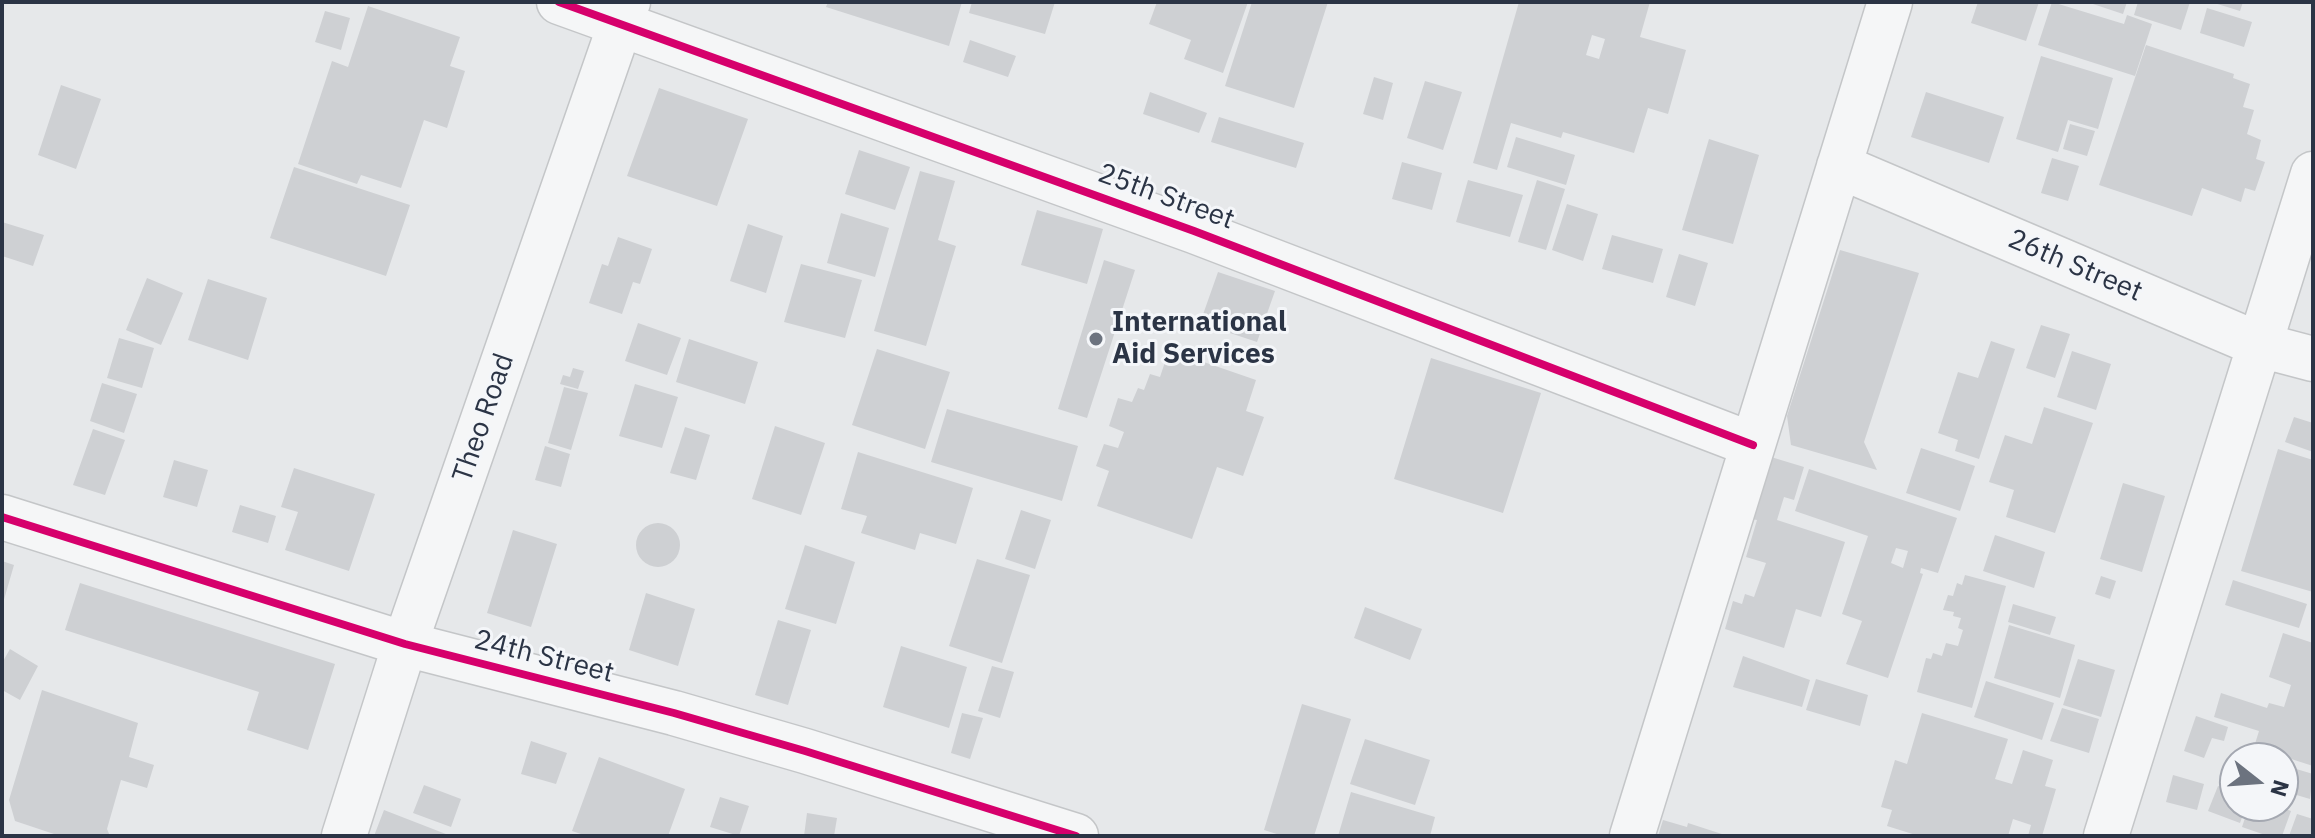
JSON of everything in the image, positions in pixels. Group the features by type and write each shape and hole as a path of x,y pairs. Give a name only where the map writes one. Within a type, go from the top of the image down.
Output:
{"street":[{"name":"25th Street","path":"559,2 625,12 1753,445"},
{"path":"1632,836 1890,2"},
{"name":"Theo Road","path":"344,836 405,644 625,12"},
{"name":"26th Street","path":"1839,166 2260,345 2313,359"},
{"path":"2106,836 2313,174"},
{"name":"24th Street","path":"2,517 405,644 674,713 1076,836"}],"building":[{"path":"828,2 962,2 949,46 826,7"},
{"path":"972,2 1055,2 1045,34 969,13"},
{"path":"1157,2 1248,2 1223,73 1184,59 1191,40 1149,24"},
{"path":"1252,2 1328,2 1294,108 1225,86"},
{"path":"1519,2 1650,2 1640,37 1686,50 1668,114 1648,108 1634,153 1563,132 1561,138 1511,123 1497,170 1473,163","holes":["1592,35 1605,39 1599,59 1586,55"]},
{"path":"1978,2 2039,2 2026,41 1971,23"},
{"path":"2052,2 2124,24 2127,15 2152,24 2135,76 2038,45"},
{"path":"2087,2 2127,2 2123,14"},
{"path":"2138,2 2190,2 2181,30 2134,15"},
{"path":"2211,2 2243,2 2240,11"},
{"path":"368,6 460,37 450,66 465,71 447,128 424,120 401,188 361,175 357,184 298,164 332,61 348,67"},
{"path":"2207,8 2252,22 2244,47 2200,33"},
{"path":"325,11 350,18 341,50 315,42"},
{"path":"970,40 1016,56 1008,77 963,62"},
{"path":"2146,45 2234,74 2233,78 2250,84 2243,107 2254,110 2247,134 2261,140 2256,159 2265,162 2255,191 2245,188 2241,202 2202,188 2192,216 2099,185"},
{"path":"2041,56 2113,78 2098,129 2068,120 2058,152 2016,139"},
{"path":"1374,77 1393,83 1383,120 1363,114"},
{"path":"1425,81 1462,92 1443,150 1407,138"},
{"path":"61,85 101,99 76,169 38,155"},
{"path":"659,88 748,119 717,206 627,176"},
{"path":"1150,92 1207,113 1199,133 1143,114"},
{"path":"1926,92 2004,117 1989,163 1911,137"},
{"path":"1219,117 1304,143 1296,168 1211,142"},
{"path":"2070,124 2095,131 2087,156 2063,149"},
{"path":"1516,137 1575,155 1566,185 1507,167"},
{"path":"1709,139 1759,155 1733,244 1682,230"},
{"path":"859,150 910,167 895,210 845,194"},
{"path":"2052,158 2079,166 2068,201 2041,193"},
{"path":"1402,162 1442,173 1432,210 1392,199"},
{"path":"294,167 410,205 386,276 270,238"},
{"path":"920,171 955,181 938,240 956,246 926,346 874,331"},
{"path":"1468,180 1523,195 1510,237 1456,222"},
{"path":"1537,180 1565,189 1546,250 1518,242"},
{"path":"1567,204 1598,214 1583,261 1552,250"},
{"path":"1037,210 1103,229 1087,284 1021,265"},
{"path":"841,213 889,228 875,277 827,263"},
{"path":"2,222 44,235 33,266 2,256"},
{"path":"748,224 783,236 766,293 730,281"},
{"path":"1612,235 1663,249 1653,283 1602,269"},
{"path":"618,237 652,249 640,284 633,282 622,314 589,303 602,264 608,266"},
{"path":"1840,250 1919,273 1864,442 1877,470 1791,445 1787,416"},
{"path":"1679,254 1708,263 1695,306 1666,297"},
{"name":"International Aid Services","path":"1104,260 1135,270 1087,418 1058,409"},
{"path":"801,264 862,280 845,338 784,322"},
{"path":"1218,272 1275,291 1257,342 1200,323"},
{"path":"147,278 183,293 161,345 126,330"},
{"path":"208,279 267,298 248,360 188,340"},
{"path":"638,323 681,338 667,375 625,361"},
{"path":"2041,325 2070,334 2055,378 2026,368"},
{"path":"119,338 154,348 142,388 107,378"},
{"path":"689,339 758,362 745,404 676,382"},
{"path":"1991,341 2015,349 1979,459 1955,451 1958,440 1938,433 1958,372 1978,378"},
{"path":"877,349 950,372 925,449 852,425"},
{"path":"1169,350 1256,380 1246,411 1264,417 1243,476 1217,467 1192,539 1097,506 1109,471 1096,466 1104,444 1118,448 1124,432 1109,426 1118,398 1132,402 1138,388 1144,390 1150,374 1160,377"},
{"path":"2072,351 2111,364 2096,410 2057,397"},
{"path":"1431,358 1541,393 1503,513 1394,479"},
{"path":"573,368 584,371 578,389 560,384 563,375 570,377"},
{"path":"102,383 137,394 124,433 90,421"},
{"path":"635,384 678,397 662,448 619,436"},
{"path":"564,387 588,393 571,450 548,443"},
{"path":"2044,407 2093,423 2055,533 2006,517 2014,490 1989,482 2005,435 2032,444"},
{"path":"947,409 1078,446 1062,501 931,462"},
{"path":"2294,417 2313,423 2313,452 2285,442"},
{"path":"775,426 825,443 801,515 752,499"},
{"path":"685,427 710,435 696,480 670,473"},
{"path":"93,429 125,440 105,495 73,485"},
{"path":"545,446 570,454 561,487 535,480"},
{"path":"1921,448 1975,466 1960,511 1906,493"},
{"path":"2278,449 2313,460 2313,592 2241,571"},
{"path":"858,452 973,488 956,544 920,533 915,550 861,533 867,516 841,509"},
{"path":"1771,457 1804,467 1794,500 1784,497 1777,520 1845,542 1821,617 1796,609 1784,648 1725,629 1733,601 1742,604 1745,594 1754,597 1766,563 1746,557 1757,520 1752,519"},
{"path":"174,460 208,470 197,507 163,497"},
{"path":"294,468 375,494 349,571 285,550 298,512 281,507"},
{"path":"1809,469 1957,518 1938,573 1921,568 1920,573 1923,574 1888,678 1846,664 1862,621 1842,614 1868,536 1795,511","holes":["1896,548 1908,551 1903,568 1891,563"]},
{"path":"2123,483 2165,496 2142,572 2100,559"},
{"path":"240,505 276,516 268,543 232,532"},
{"path":"1021,510 1051,520 1035,569 1005,559"},
{"path":"658,523 673,530 680,545 673,560 658,567 643,560 636,545 643,530"},
{"path":"513,530 557,544 531,627 487,613"},
{"path":"1995,535 2045,552 2034,588 1983,571"},
{"path":"805,545 855,562 836,624 785,609"},
{"path":"977,559 1030,575 1002,663 949,646"},
{"path":"2,561 14,565 3,603 2,603"},
{"path":"1965,575 2006,586 1972,708 1917,692 1926,658 1931,659 1933,653 1942,656 1946,643 1958,646 1963,630 1958,628 1961,618 1953,616 1954,612 1943,610 1948,595 1953,596 1957,583 1962,585"},
{"path":"2101,576 2116,581 2110,599 2095,594"},
{"path":"2233,580 2307,604 2299,628 2225,605"},
{"path":"80,583 335,664 308,750 247,730 259,692 65,630"},
{"path":"646,593 695,609 678,666 629,650"},
{"path":"2013,604 2056,617 2050,635 2008,622"},
{"path":"1365,607 1422,629 1410,660 1354,638"},
{"path":"778,620 811,630 788,705 755,695"},
{"path":"2009,625 2075,645 2060,698 1994,678"},
{"path":"2283,633 2313,643 2313,766 2299,761 2299,742 2256,742 2259,731 2214,717 2221,693 2267,708 2269,703 2284,707 2291,685 2269,677"},
{"path":"901,646 967,667 949,728 883,707"},
{"path":"10,649 38,666 20,700 2,690 2,663"},
{"path":"1743,656 1810,680 1802,707 1733,687"},
{"path":"2078,659 2115,670 2101,717 2063,705"},
{"path":"992,666 1014,672 1000,718 978,711"},
{"path":"1816,679 1868,695 1860,726 1806,710"},
{"path":"1986,681 2054,703 2042,740 1974,717"},
{"path":"42,690 138,723 129,757 154,765 147,788 121,780 107,829 110,836 60,836 15,821 9,800"},
{"path":"1302,704 1351,719 1314,836 1283,836 1264,830"},
{"path":"2062,708 2099,719 2089,753 2050,741"},
{"path":"962,713 983,718 970,759 951,753"},
{"path":"1922,713 2008,739 1995,779 2012,784 2023,750 2053,760 2045,786 2056,789 2042,836 2028,836 2031,825 2013,819 2008,836 1919,836 1887,826 1892,810 1881,807 1895,760 1907,764"},
{"path":"2196,716 2228,727 2224,741 2212,738 2204,758 2184,751"},
{"path":"1365,739 1430,760 1415,805 1350,784"},
{"path":"531,741 567,753 556,784 521,774"},
{"path":"599,757 685,789 668,836 587,836 572,831"},
{"path":"2299,770 2313,774 2310,799 2299,796"},
{"path":"2173,775 2204,784 2197,810 2166,802"},
{"path":"424,785 461,799 451,827 413,813"},
{"path":"2218,786 2219,786 2219,815 2208,811"},
{"path":"1351,792 1435,817 1430,836 1338,836"},
{"path":"720,797 749,806 739,836 710,827"},
{"path":"384,810 451,836 374,836"},
{"path":"807,813 837,818 834,836 804,836"},
{"path":"2299,815 2313,819 2313,836 2289,836 2294,822 2299,822"},
{"path":"1663,820 1687,827 1688,823 1728,836 1658,836"},
{"path":"2244,822 2287,822 2282,836 2268,836 2242,827"}],"cycle path":[{"path":"559,2 1194,231 1753,445"},
{"path":"2,517 405,644 674,713 1076,836"}],"place":[{"name":"International Aid Services","path":"1096,339"}]}
